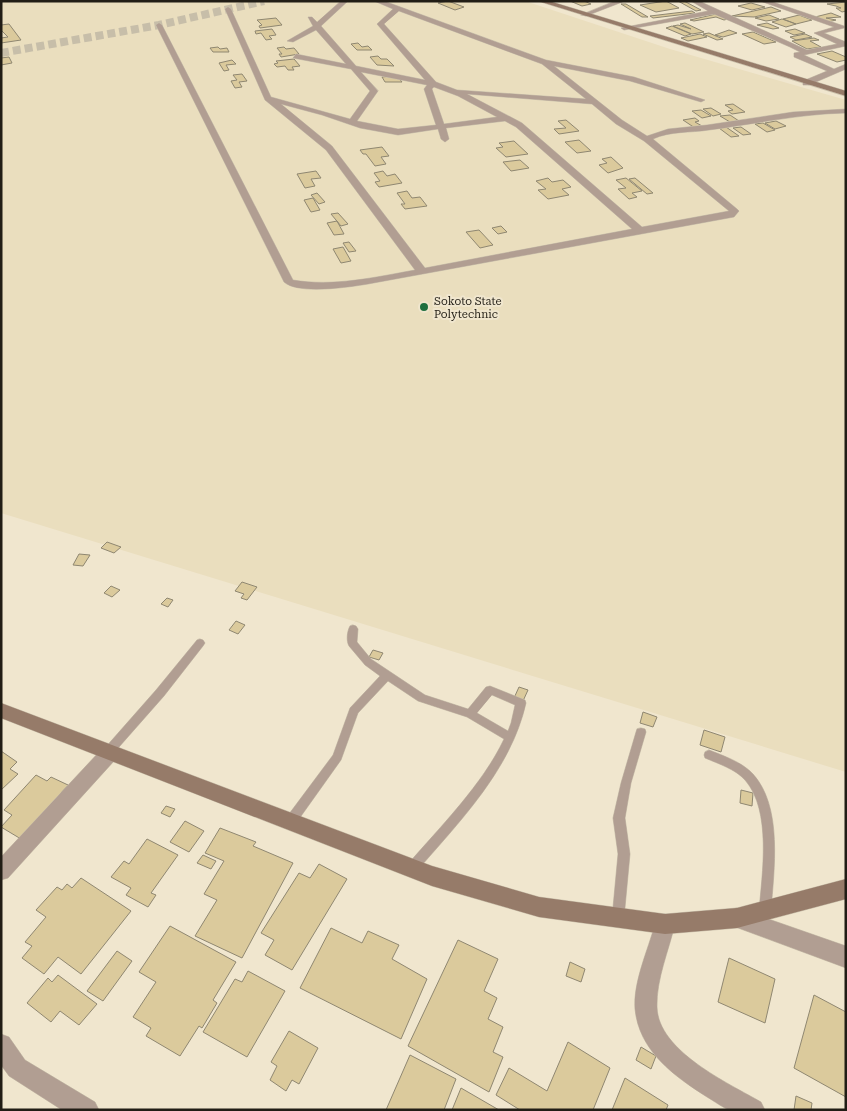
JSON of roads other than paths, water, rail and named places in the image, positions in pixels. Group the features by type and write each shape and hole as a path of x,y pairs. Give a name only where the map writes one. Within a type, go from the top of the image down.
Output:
{"street":[{"path":"291,41 316,26 345,1"},
{"path":"377,1 396,6 543,62 631,79 701,100"},
{"path":"541,1 624,28 846,94"},
{"path":"584,15 622,1"},
{"path":"694,1 714,12 751,26 807,53"},
{"path":"763,1 844,28"},
{"path":"396,6 380,24 433,84"},
{"path":"228,10 268,98 329,148 422,271"},
{"path":"624,28 714,12"},
{"path":"310,18 374,91 352,122"},
{"path":"159,25 289,282 300,286 324,286 422,271 731,215 734,211 647,139 619,122 543,62"},
{"path":"833,71 798,55 844,44 817,33 844,28"},
{"path":"296,56 433,84 507,118 519,125 640,231"},
{"path":"806,83 846,66"},
{"path":"433,84 428,89 445,140"},
{"path":"449,90 594,102"},
{"path":"268,98 352,122 398,132 441,128 507,118"},
{"path":"647,139 656,133 668,131 706,128 788,115 846,111"},
{"path":"1,710 412,868 539,908 664,924 737,918 846,889"},
{"path":"1,871 109,754 108,752"},
{"path":"737,918 846,957"},
{"path":"664,924 646,1007 648,1023 659,1044 698,1079 752,1110"},
{"path":"1,1045 16,1068 87,1110"}],"lane":[{"path":"353,629 352,644 368,662 422,698 470,714 509,737"},
{"path":"108,752 160,693 200,643"},
{"path":"290,822 337,758 354,710 387,675"},
{"path":"412,868 465,804 501,755 520,714 521,703 490,690 470,714"},
{"path":"618,918 624,854 620,818 626,783 641,732"},
{"path":"709,755 732,765 752,780 763,805 770,844 765,911"}],"tunnel":[{"path":"1,53 159,25 264,1"}],"place":[{"name":"Sokoto State Polytechnic","path":"424,307"}]}
